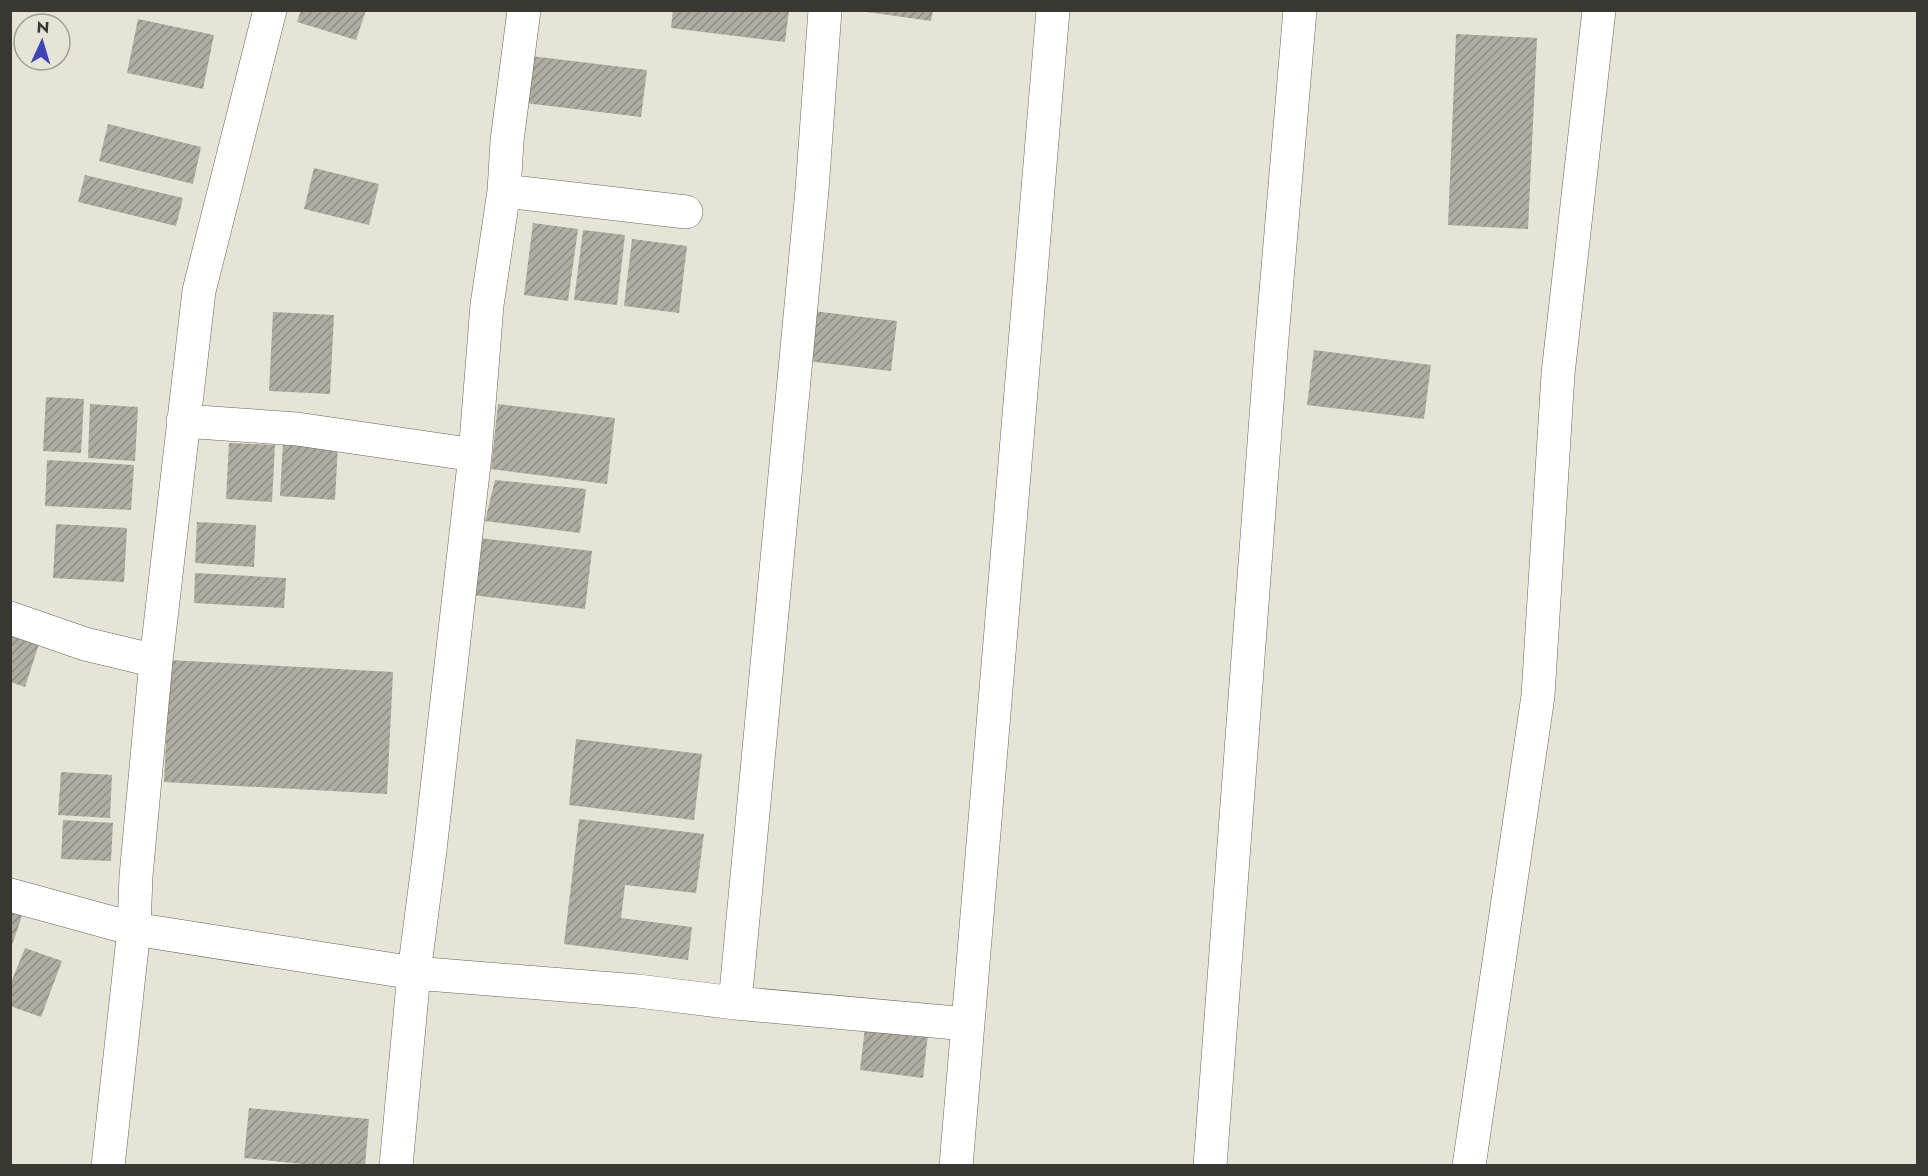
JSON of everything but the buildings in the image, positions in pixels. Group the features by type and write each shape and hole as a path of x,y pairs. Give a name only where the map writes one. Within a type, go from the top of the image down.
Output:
{"street":[{"path":"108,1166 134,929 136,876 156,661 200,291 270,10"},
{"path":"396,1166 414,973 474,455 487,304 504,191 507,141 524,10"},
{"path":"735,1003 812,190 825,10"},
{"path":"956,1166 1053,10"},
{"path":"1210,1166 1272,338 1300,10"},
{"path":"1469,1166 1538,696 1558,374 1599,10"},
{"path":"504,191 686,212"},
{"path":"183,421 297,429 474,455"},
{"path":"10,618 85,644 156,661"},
{"path":"10,895 134,929 414,973 638,991 735,1003 967,1024"}]}
